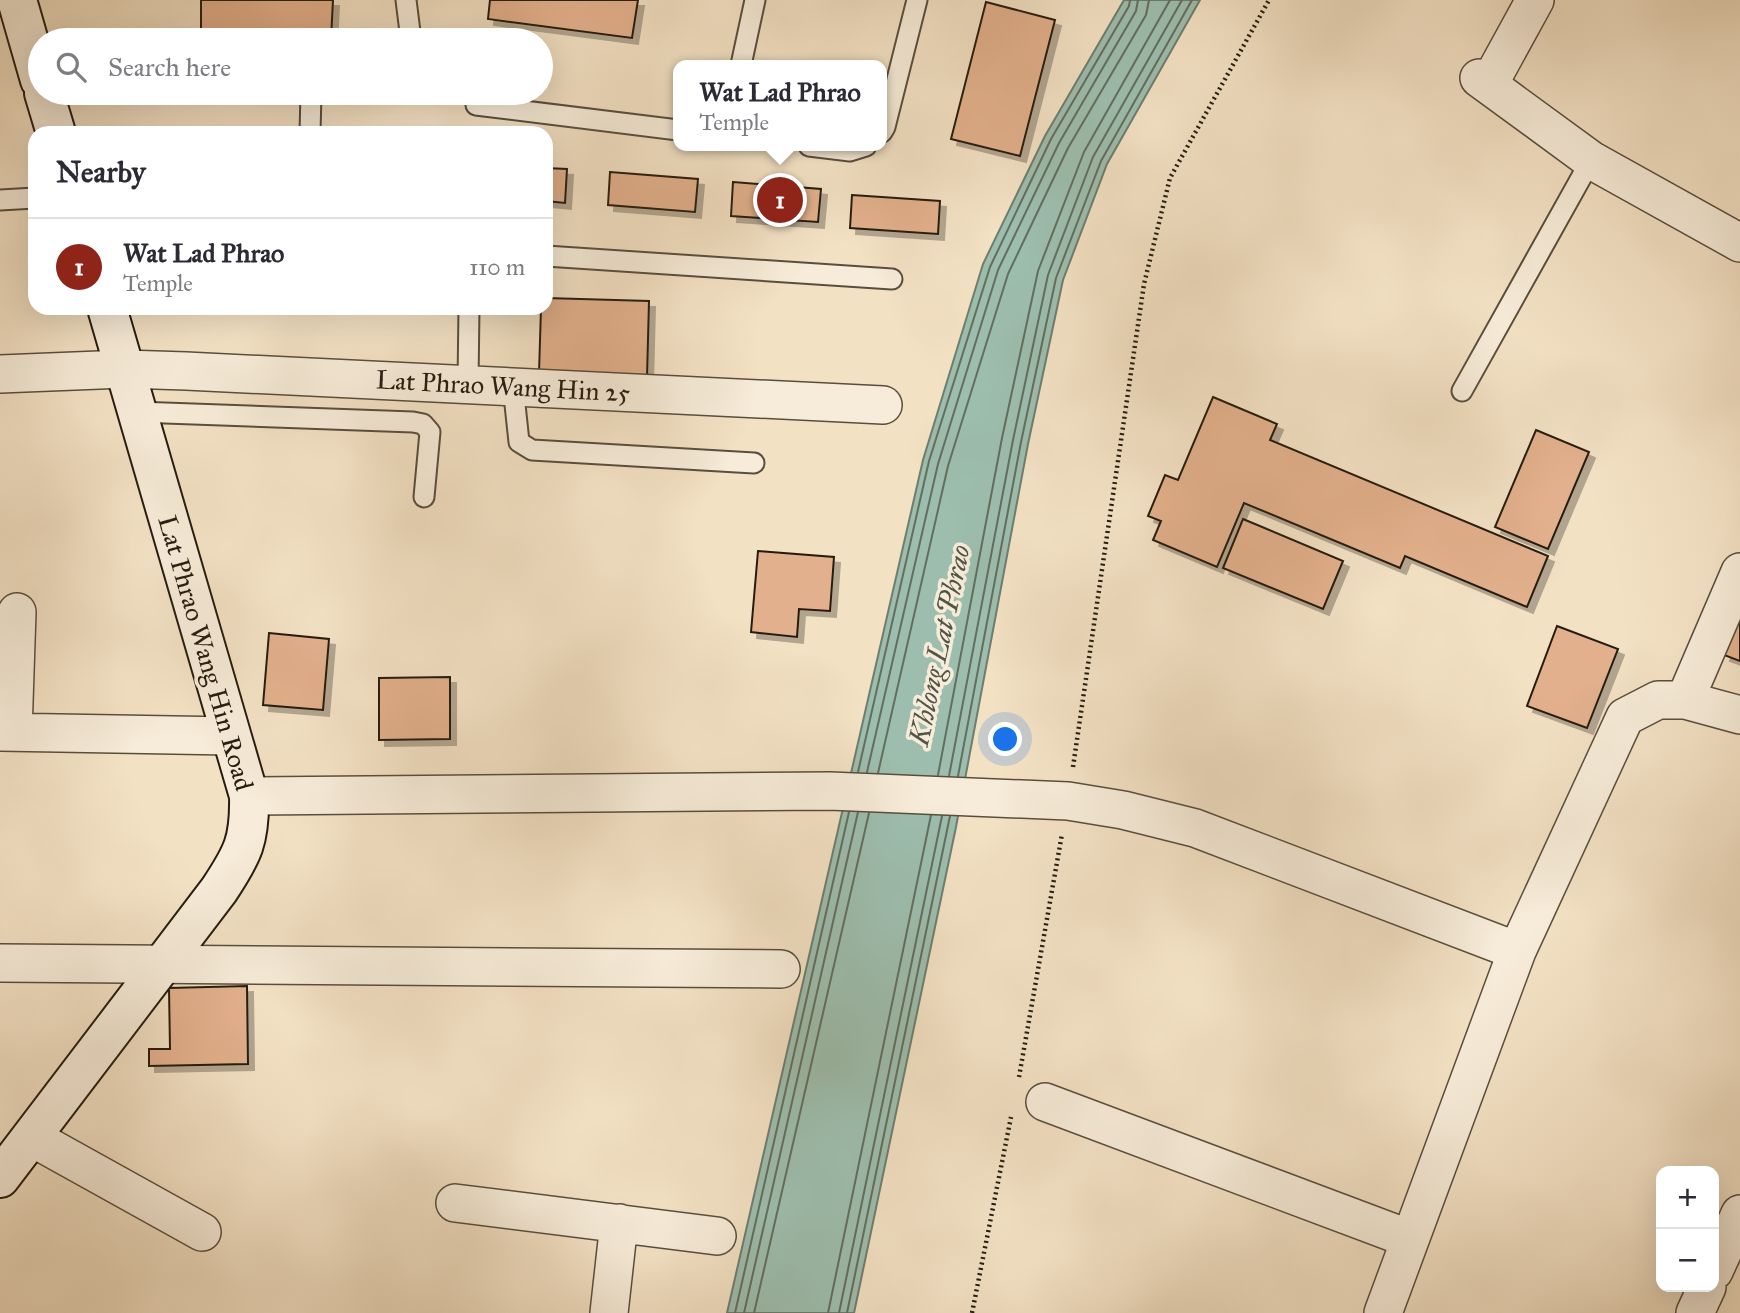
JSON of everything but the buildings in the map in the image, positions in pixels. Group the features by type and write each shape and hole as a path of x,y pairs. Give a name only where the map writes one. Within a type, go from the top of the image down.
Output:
{"main road":[{"path":"17,0 28,38"},
{"path":"48,105 54,126"},
{"name":"Lat Phrao Wang Hin Road","path":"0,1178 238,862 250,827 248,796 109,315"}],"street":[{"path":"1535,0 1484,81 1591,160 1740,243"},
{"name":"Lat Phrao Wang Hin 25","path":"0,374 124,369 468,383 883,405"},
{"path":"1685,700 1740,572"},
{"path":"17,612 7,732 231,736"},
{"path":"1382,1313 1517,951 1625,718 1658,700 1685,700 1740,715"},
{"path":"248,796 830,791 1068,801 1124,810 1195,828 1517,951"},
{"path":"0,963 781,969"},
{"path":"1025,1097 1410,1239"},
{"path":"31,1137 202,1232"},
{"path":"454,1203 717,1236"},
{"path":"1719,1260 1740,1214"},
{"path":"609,1313 619,1223"},
{"path":"1695,1313 1705,1292"}],"lane":[{"path":"406,0 410,28"},
{"path":"742,60 755,0"},
{"path":"887,119 917,0"},
{"path":"310,126 311,105"},
{"path":"484,105 673,129"},
{"path":"1462,391 1591,160"},
{"path":"0,200 28,198"},
{"path":"553,256 892,279"},
{"path":"468,383 469,315"},
{"path":"513,386 519,442 532,450 754,463"},
{"path":"137,412 423,424 430,432 424,497"}],"path":[{"path":"972,1313 1025,1097 1144,285 1170,178 1269,0"}],"water":[{"name":"Khlong Lat Phrao","path":"1124,0 1200,0 1107,164 1063,280 1028,444 956,827 854,1313 727,1313 923,460 983,264 1045,136"}],"place":[{"name":"Wat Lad Phrao","path":"780,200"}]}
